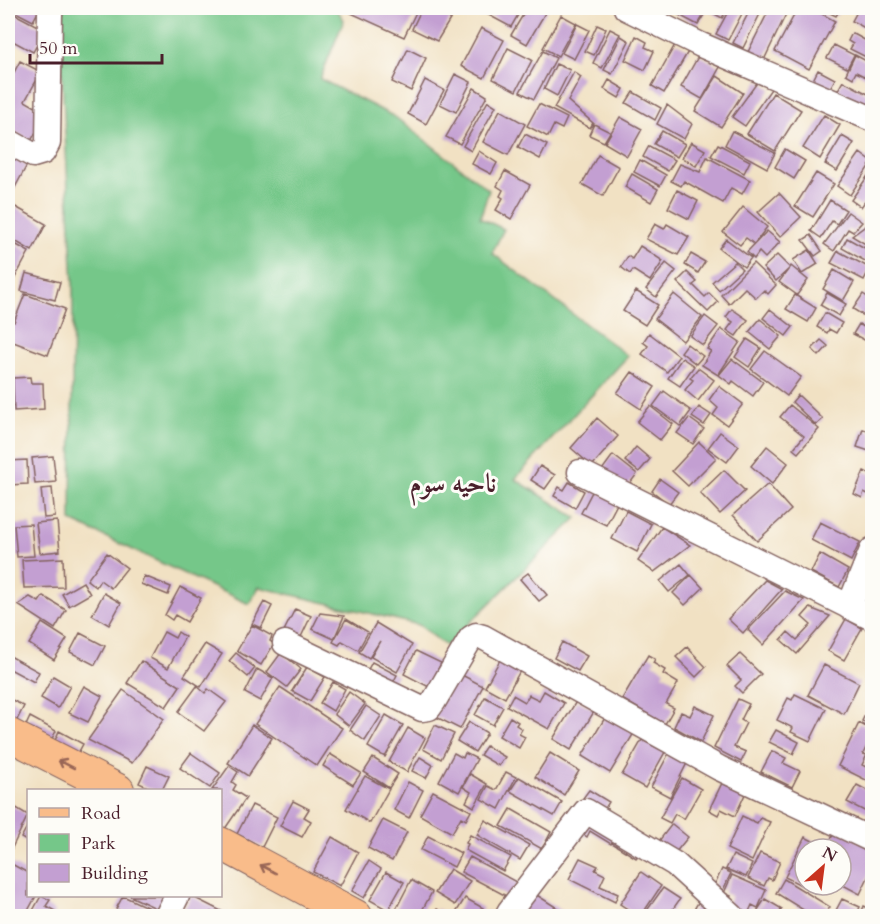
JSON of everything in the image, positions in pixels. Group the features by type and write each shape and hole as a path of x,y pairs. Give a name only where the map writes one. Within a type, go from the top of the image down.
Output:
{"main road":[{"path":"8,734 116,789"},
{"path":"8,759 67,789"},
{"path":"222,844 356,916"},
{"path":"222,869 316,916"}],"street":[{"path":"8,141 33,155 43,152 48,143 50,13 52,8"},
{"path":"626,8 700,45 873,119"},
{"path":"580,472 873,618"},
{"path":"849,607 873,550"},
{"path":"285,643 422,709 429,708 434,701 471,638 476,635 483,637 719,768 873,840"},
{"path":"509,912 586,811 675,864 732,916"},
{"path":"167,916 176,897"}],"green space":[{"path":"63,8 336,8 344,20 320,79 395,117 489,190 480,218 504,229 492,253 628,356 515,479 577,518 446,646 419,625 259,587 249,604 71,521 73,286 59,17"}],"building":[{"path":"8,8 40,8 33,21"},
{"path":"354,8 418,8 404,37 351,13"},
{"path":"422,8 457,8 437,41 412,29"},
{"path":"483,8 522,8 511,27 481,11"},
{"path":"527,8 548,8 527,44 511,35"},
{"path":"675,8 708,8 698,25 673,12"},
{"path":"711,8 728,8 722,18 709,11"},
{"path":"730,8 745,8 728,40 716,34"},
{"path":"751,8 763,8 743,48 733,43"},
{"path":"770,8 787,12 764,60 748,52"},
{"path":"798,8 806,11 807,8 811,8 835,21 809,69 775,51"},
{"path":"820,8 841,8 836,16"},
{"path":"859,8 872,8 872,32 852,21"},
{"path":"9,11 45,30 33,52 13,41 8,52"},
{"path":"561,15 576,23 558,56 543,48"},
{"path":"577,24 589,30 574,59 562,53"},
{"path":"597,25 606,29 594,55 585,51"},
{"path":"481,28 504,40 484,78 461,66"},
{"path":"610,29 620,34 602,68 593,63"},
{"path":"852,33 872,44 872,60 850,49 853,44 848,41"},
{"path":"621,36 629,41 612,74 604,70"},
{"path":"636,36 647,42 645,47 654,51 645,70 625,60"},
{"path":"676,43 689,50 664,93 652,86"},
{"path":"834,45 854,55 847,68 827,58"},
{"path":"508,48 532,60 516,91 493,79"},
{"path":"408,49 426,58 411,91 392,82"},
{"path":"543,51 556,58 534,99 520,92"},
{"path":"699,55 720,67 702,99 681,87"},
{"path":"855,55 872,64 872,80 856,72 853,78 846,74"},
{"path":"20,61 41,72 25,101 46,113 31,141 8,128 8,84"},
{"path":"556,64 570,70 557,96 544,89"},
{"path":"818,70 835,79 830,88 813,80"},
{"path":"574,72 581,77 568,101 593,123 590,128 554,108"},
{"path":"455,74 471,82 456,112 440,104"},
{"path":"717,76 743,93 721,127 695,111"},
{"path":"425,80 444,90 426,124 408,114"},
{"path":"609,80 624,89 619,98 604,89"},
{"path":"759,80 771,89 745,126 732,117"},
{"path":"843,81 872,96 872,108 838,90"},
{"path":"474,88 487,96 460,144 446,137"},
{"path":"633,92 661,108 655,120 626,103"},
{"path":"773,93 801,110 775,151 747,134"},
{"path":"488,101 496,106 471,151 463,146"},
{"path":"539,104 567,118 562,129 554,125 548,137 527,126"},
{"path":"667,105 692,124 684,139 657,124"},
{"path":"500,110 525,124 508,155 483,142"},
{"path":"824,115 840,125 820,159 803,148"},
{"path":"620,117 642,129 627,156 605,143"},
{"path":"594,124 610,132 604,142 589,135"},
{"path":"662,131 685,144 677,157 654,144"},
{"path":"732,131 775,153 767,168 725,145"},
{"path":"525,134 547,145 540,159 518,147"},
{"path":"842,136 854,143 837,171 825,164"},
{"path":"691,142 705,150 696,166 682,158"},
{"path":"718,144 750,161 744,173 711,156"},
{"path":"649,146 675,160 668,171 643,157"},
{"path":"785,149 805,161 794,179 775,167"},
{"path":"479,151 497,163 491,174 472,164"},
{"path":"860,153 872,162 850,195 837,186"},
{"path":"8,154 27,165 11,195 8,193"},
{"path":"598,155 619,167 603,196 582,184"},
{"path":"707,157 750,180 742,194 731,188 723,203 684,181 681,186 671,181 680,164 700,172"},
{"path":"640,160 666,175 660,186 634,172"},
{"path":"872,170 872,192 861,207 851,200"},
{"path":"505,171 530,185 511,219 496,210 503,198 500,196 503,190 497,186"},
{"path":"816,173 834,184 813,217 795,206"},
{"path":"632,174 658,189 651,202 625,187"},
{"path":"677,190 698,201 689,219 668,208"},
{"path":"779,193 801,217 780,237 758,212"},
{"path":"830,200 846,210 837,224 832,221 821,238 811,231"},
{"path":"12,205 46,224 32,251 8,237 8,213"},
{"path":"743,207 767,227 754,244 746,238 740,245 723,232"},
{"path":"848,212 862,222 853,232 848,229 834,251 824,244"},
{"path":"655,224 664,229 667,224 689,237 678,255 646,239"},
{"path":"867,225 872,228 872,248 852,236"},
{"path":"767,231 780,242 765,258 759,252 754,259 747,252"},
{"path":"811,235 822,251 815,256 803,240"},
{"path":"847,238 872,252 872,265 842,248"},
{"path":"726,239 751,258 744,267 719,248"},
{"path":"8,240 29,252 10,287 8,286"},
{"path":"640,246 663,261 650,281 633,270 630,274 621,267 628,256 632,259"},
{"path":"809,250 818,264 802,274 793,260"},
{"path":"838,251 870,268 864,280 831,263"},
{"path":"691,254 705,262 698,273 685,265"},
{"path":"777,255 790,268 776,281 763,268"},
{"path":"735,262 742,269 719,290 712,282"},
{"path":"666,263 676,271 656,297 646,289"},
{"path":"753,263 776,285 768,294 764,290 756,298 745,288 729,304 721,295"},
{"path":"791,266 808,280 797,295 779,282"},
{"path":"834,270 854,282 843,301 823,289"},
{"path":"687,272 697,282 693,285 705,297 709,293 718,302 708,312 677,282"},
{"path":"26,273 60,282 55,300 21,291"},
{"path":"636,291 658,305 645,325 623,311"},
{"path":"827,293 846,304 839,316 820,305"},
{"path":"8,294 15,298 8,311"},
{"path":"25,294 65,309 48,355 8,340 8,320 14,322"},
{"path":"674,294 702,317 683,341 655,319"},
{"path":"863,294 872,300 872,321 853,309"},
{"path":"795,295 816,308 808,322 786,309"},
{"path":"732,309 748,320 736,336 727,330 733,322 726,317"},
{"path":"770,309 793,327 786,336 763,318"},
{"path":"825,313 842,323 836,333 829,329 827,333 817,327"},
{"path":"705,316 718,326 703,345 690,336"},
{"path":"760,319 781,336 770,349 749,332"},
{"path":"859,324 872,332 870,343 853,334"},
{"path":"721,329 740,342 718,375 702,365 711,351 707,349"},
{"path":"649,333 679,356 667,372 642,354 648,346 643,342"},
{"path":"747,339 761,348 749,367 735,357"},
{"path":"821,340 828,346 819,356 812,349"},
{"path":"687,344 703,356 696,364 681,352"},
{"path":"765,351 801,377 787,396 751,369"},
{"path":"682,358 694,366 680,386 668,378"},
{"path":"732,359 763,382 753,396 733,381 731,384 719,375"},
{"path":"698,368 714,380 698,401 685,390 693,380 690,378"},
{"path":"632,372 655,387 641,409 617,393"},
{"path":"30,377 31,383 43,383 44,409 14,411 13,378"},
{"path":"719,386 743,404 727,425 713,415 718,408 709,400"},
{"path":"664,391 691,411 680,426 653,406"},
{"path":"798,395 823,419 816,425 792,402"},
{"path":"790,405 819,429 798,453 793,449 804,436 780,417"},
{"path":"650,406 673,424 660,440 637,422"},
{"path":"699,407 711,415 704,425 692,417"},
{"path":"597,418 618,436 592,466 571,448"},
{"path":"689,418 704,429 693,444 677,433"},
{"path":"863,429 872,432 872,452 857,447"},
{"path":"720,432 739,446 727,462 708,448"},
{"path":"699,442 716,458 688,486 672,471"},
{"path":"767,446 788,463 772,484 751,466"},
{"path":"636,447 650,459 639,472 625,461"},
{"path":"613,455 637,474 627,487 602,470"},
{"path":"53,456 56,482 35,484 32,458"},
{"path":"27,460 28,484 8,485 8,461"},
{"path":"540,466 555,475 545,489 531,480"},
{"path":"724,470 745,491 720,514 700,493"},
{"path":"864,471 872,475 872,496 864,492 862,498 854,494"},
{"path":"660,479 678,492 669,504 652,491"},
{"path":"569,482 584,491 575,508 554,496 559,487 564,490"},
{"path":"768,484 791,510 757,541 733,515"},
{"path":"52,488 55,517 44,518 41,489"},
{"path":"593,490 618,502 606,525 581,513"},
{"path":"626,511 651,524 637,552 612,539"},
{"path":"57,521 60,551 40,553 36,523"},
{"path":"820,522 860,542 851,561 811,540"},
{"path":"31,524 34,556 17,557 14,525"},
{"path":"662,527 690,545 654,572 638,561"},
{"path":"107,553 127,568 111,588 100,580 96,587 87,580"},
{"path":"820,554 848,570 839,587 811,572"},
{"path":"63,558 64,587 24,588 22,560"},
{"path":"681,564 690,575 669,592 660,581"},
{"path":"528,573 547,595 539,601 520,579"},
{"path":"691,575 703,588 685,605 673,593"},
{"path":"144,576 171,587 168,595 141,584"},
{"path":"765,580 782,589 743,633 728,619"},
{"path":"83,582 90,594 69,606 62,594"},
{"path":"180,587 201,598 187,622 175,615 172,620 165,615"},
{"path":"8,589 12,589 14,602 8,603"},
{"path":"785,591 804,600 763,645 748,630"},
{"path":"104,593 121,603 109,625 92,615"},
{"path":"43,596 66,610 55,629 18,605 30,597 39,602"},
{"path":"264,602 272,606 261,628 252,624"},
{"path":"810,608 830,616 797,654 781,640 788,632 797,640 811,625 802,617"},
{"path":"295,609 311,616 300,639 284,631"},
{"path":"320,613 344,616 334,639 312,629"},
{"path":"346,619 368,632 358,650 342,641 339,645 333,642"},
{"path":"846,619 862,628 844,660 828,651"},
{"path":"42,623 67,639 54,660 29,644"},
{"path":"376,623 412,645 397,672 371,657 380,641 369,658 359,652"},
{"path":"252,625 272,636 270,641 274,644 261,665 237,651"},
{"path":"164,632 175,638 178,632 185,637 168,668 150,658"},
{"path":"80,633 105,646 95,665 70,652"},
{"path":"562,642 587,656 578,671 554,658"},
{"path":"205,644 222,654 201,687 184,676"},
{"path":"687,647 706,667 696,677 676,657"},
{"path":"416,651 441,663 429,687 404,674"},
{"path":"236,653 255,668 248,677 229,661"},
{"path":"281,653 301,669 287,687 267,672"},
{"path":"740,654 761,674 742,693 735,686 741,680 727,666"},
{"path":"8,655 39,672 34,682 8,668"},
{"path":"648,655 655,659 653,663 665,670 663,674 678,683 666,704 674,708 665,724 622,699"},
{"path":"501,658 521,669 505,698 485,687"},
{"path":"141,661 180,686 166,707 127,683"},
{"path":"372,662 397,675 390,688 365,675"},
{"path":"824,665 859,683 844,714 808,695"},
{"path":"307,667 325,677 310,701 292,691"},
{"path":"257,669 273,678 260,701 245,693"},
{"path":"458,673 483,686 460,729 434,716"},
{"path":"53,676 70,686 58,708 41,698"},
{"path":"333,682 345,689 333,711 320,703"},
{"path":"84,686 102,696 88,722 69,713"},
{"path":"197,686 205,693 208,689 226,702 204,731 178,712"},
{"path":"280,687 342,728 317,766 255,724"},
{"path":"123,690 164,719 132,763 88,740"},
{"path":"544,691 564,703 549,729 507,706 513,695 525,702 529,695 539,700"},
{"path":"349,692 365,704 349,726 334,714"},
{"path":"795,694 826,709 810,741 791,732 793,728 777,720 788,698 792,700"},
{"path":"485,697 503,707 493,725 475,715"},
{"path":"8,698 24,706 16,722 8,718"},
{"path":"738,699 749,704 741,720 746,723 734,747 746,752 741,762 714,748"},
{"path":"577,700 595,710 571,750 553,739"},
{"path":"872,701 872,727 862,721"},
{"path":"366,706 381,716 365,741 350,730"},
{"path":"695,706 714,715 701,742 674,727 681,712 690,716"},
{"path":"386,715 403,725 385,757 368,747"},
{"path":"606,716 634,733 610,773 582,756"},
{"path":"30,717 56,731 49,744 24,730"},
{"path":"510,717 518,722 516,725 522,729 519,734 525,737 519,748 499,736"},
{"path":"469,722 487,733 475,752 457,741"},
{"path":"859,723 872,730 863,754 867,755 862,765 872,770 872,783 838,766"},
{"path":"252,725 272,738 248,776 228,763"},
{"path":"435,725 454,734 441,759 423,749"},
{"path":"408,728 425,738 407,772 389,762"},
{"path":"776,730 799,742 793,754 769,742"},
{"path":"59,731 83,744 77,755 54,743"},
{"path":"642,740 665,752 645,788 622,775"},
{"path":"486,746 505,757 499,766 480,755"},
{"path":"772,751 786,758 783,763 800,771 792,787 761,772"},
{"path":"191,753 220,773 210,788 180,768"},
{"path":"454,753 463,758 465,753 477,759 459,792 439,781"},
{"path":"550,753 579,771 564,795 535,777"},
{"path":"669,753 687,763 670,797 651,787"},
{"path":"330,754 361,773 353,785 323,766"},
{"path":"420,757 433,765 426,778 412,771"},
{"path":"373,758 398,774 389,788 364,772"},
{"path":"147,766 169,776 162,789 152,789 139,783"},
{"path":"229,766 238,772 232,782 236,785 233,790 246,798 222,833 222,789 213,789"},
{"path":"506,772 516,777 499,809 481,799 488,786 496,790"},
{"path":"470,774 487,784 474,807 466,802 471,792 463,787"},
{"path":"365,776 389,789 370,823 346,809"},
{"path":"519,777 562,802 554,816 510,791"},
{"path":"682,778 701,789 684,819 675,814 670,823 660,818"},
{"path":"723,781 746,792 735,816 721,809 718,815 709,810"},
{"path":"408,782 423,790 409,818 394,810"},
{"path":"857,785 872,793 872,815 847,802"},
{"path":"589,790 609,802 600,817 592,804 583,798"},
{"path":"433,791 471,811 466,820 461,817 452,833 420,815"},
{"path":"293,801 309,809 304,817 311,821 302,837 280,826"},
{"path":"8,803 27,814 27,817 8,856"},
{"path":"252,805 277,817 262,847 237,834"},
{"path":"511,809 551,832 542,849 501,826"},
{"path":"590,815 618,832 611,844 590,831 587,837 579,832"},
{"path":"742,816 757,823 760,818 770,822 752,861 727,849"},
{"path":"383,820 407,832 392,861 368,848"},
{"path":"485,820 529,845 520,860 477,835"},
{"path":"672,824 688,837 671,858 655,846"},
{"path":"27,827 27,841 21,838"},
{"path":"836,829 851,837 832,837"},
{"path":"619,833 642,847 636,858 612,843"},
{"path":"470,835 511,857 503,871 465,850"},
{"path":"428,836 461,853 454,867 421,850"},
{"path":"332,837 358,852 340,886 313,872"},
{"path":"853,838 872,848 872,869 860,894 853,890"},
{"path":"760,853 780,862 772,880 768,878 764,886 748,878"},
{"path":"733,855 752,864 746,877 726,869"},
{"path":"470,857 518,883 510,898 461,872"},
{"path":"580,858 598,866 595,870 605,875 600,886 618,894 615,902 569,879"},
{"path":"369,861 381,869 364,898 352,891"},
{"path":"793,861 793,881 785,877"},
{"path":"8,862 27,872 27,897 35,897 25,916 17,916 8,911"},
{"path":"450,869 470,881 455,905 435,893"},
{"path":"722,869 731,873 723,890 714,886"},
{"path":"386,872 404,882 388,910 370,900"},
{"path":"641,872 661,886 641,916 638,916 620,904"},
{"path":"732,875 766,890 758,908 752,905 747,916 726,908 731,896 724,893"},
{"path":"784,879 793,884 793,897 814,897 830,907 824,916 813,916 776,893"},
{"path":"411,880 432,892 419,916 401,916 394,913"},
{"path":"663,888 680,899 668,916 643,916"},
{"path":"532,892 562,911 559,916 516,916"},
{"path":"702,896 715,903 708,916 690,916"},
{"path":"40,897 50,900 46,906 55,911 52,916 30,916"},
{"path":"122,897 125,897 158,912 156,916 131,916 116,909"},
{"path":"132,897 166,897 160,910"},
{"path":"190,897 193,897 231,916 216,916 211,912 209,916 180,916"},
{"path":"465,898 483,908 478,916 454,916"},
{"path":"765,899 782,909 777,916 754,916"},
{"path":"842,899 860,907 856,916 833,916"},
{"path":"864,906 872,910 872,916 860,916"},
{"path":"437,909 448,914 447,916 433,916"},
{"path":"486,911 495,916 483,916"}],"district":[{"name":"ناحیه سوم","path":"453,483"}]}
